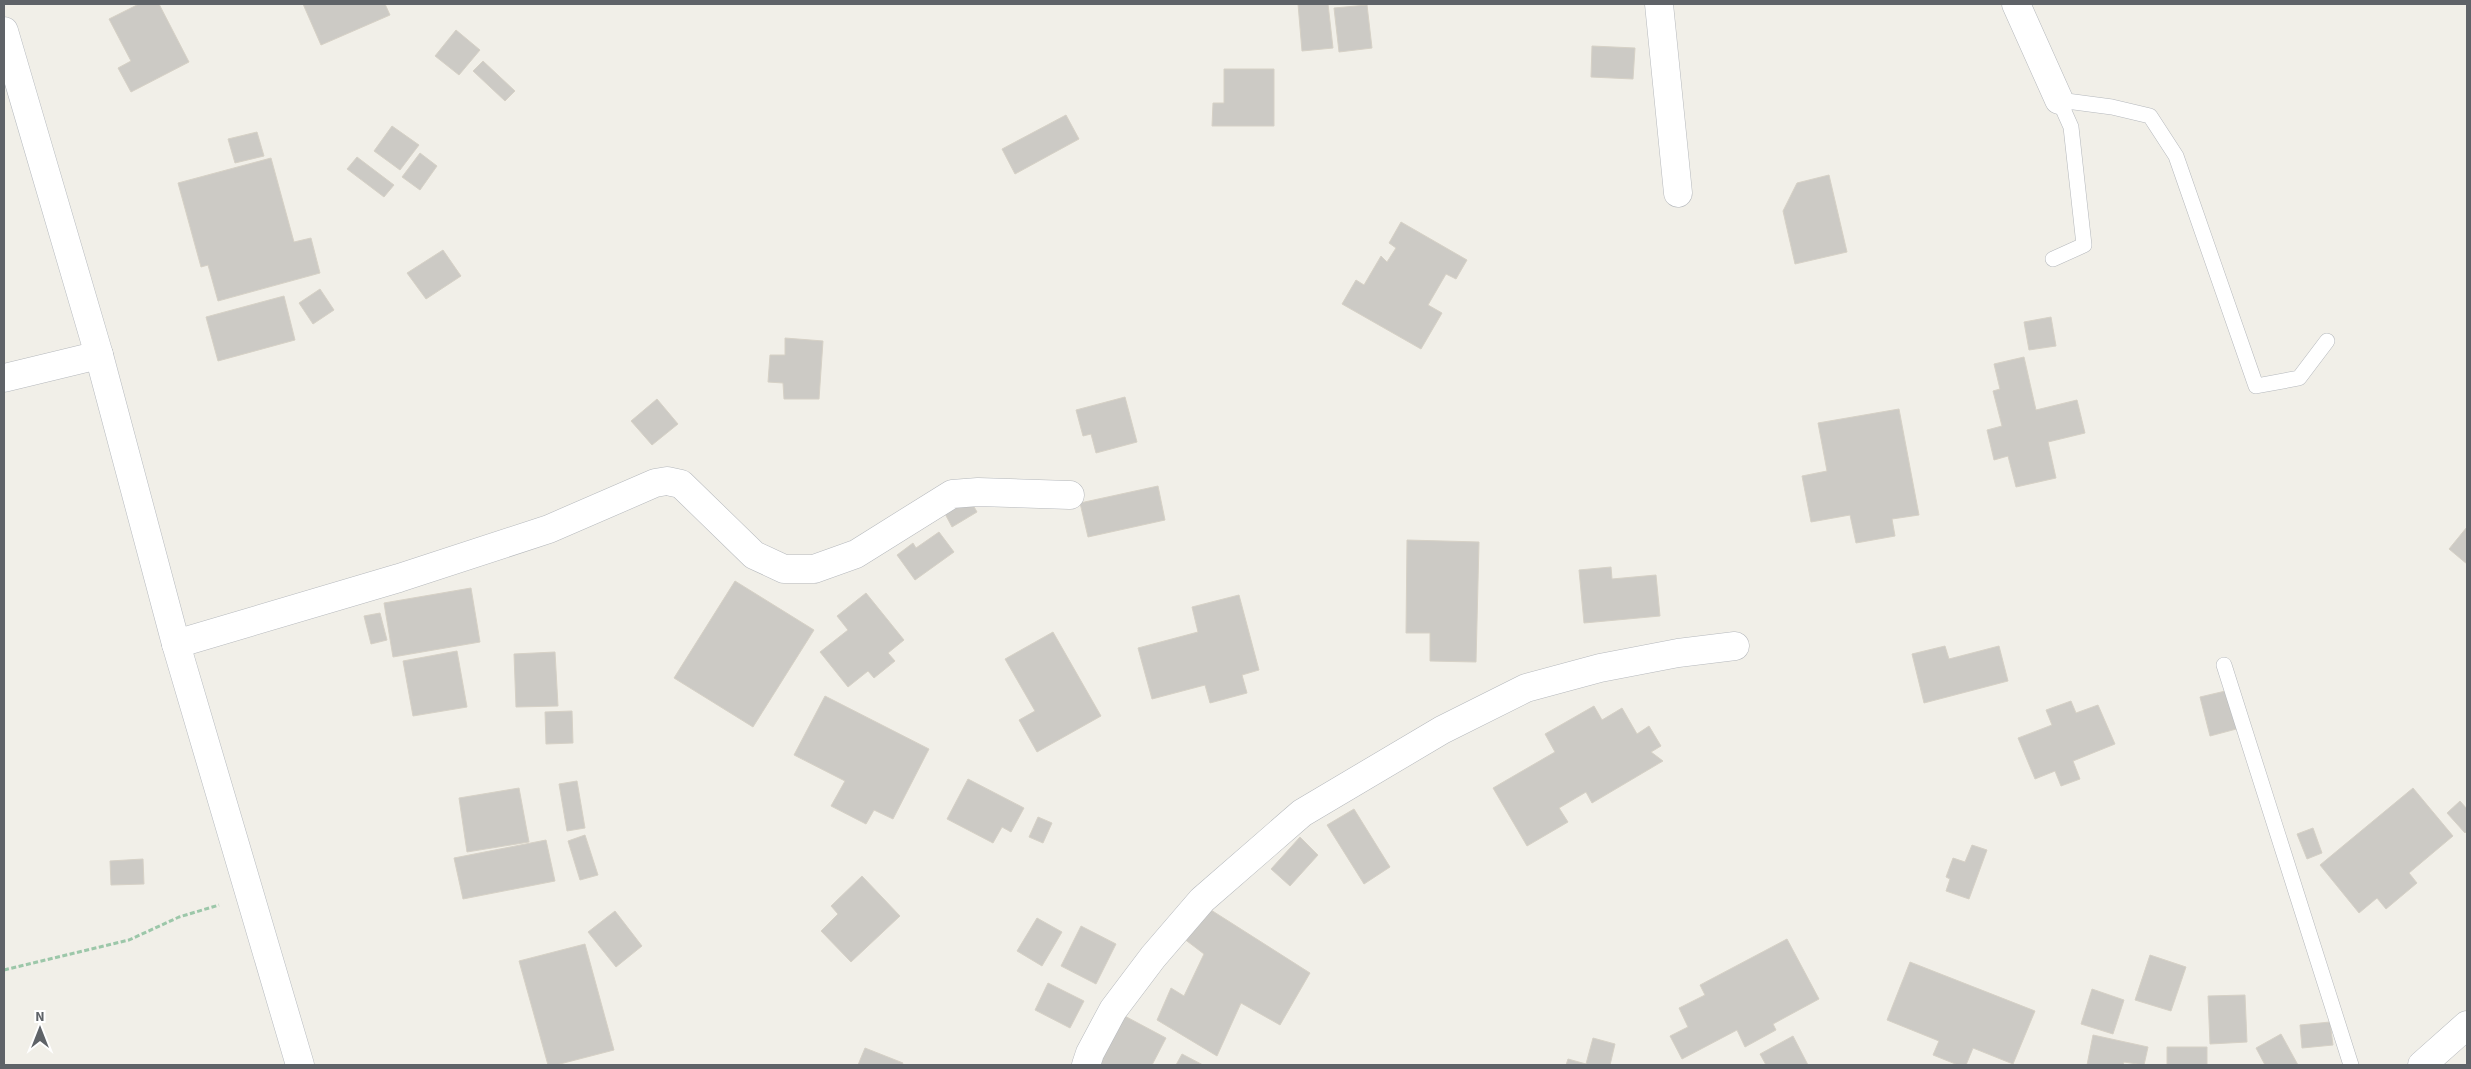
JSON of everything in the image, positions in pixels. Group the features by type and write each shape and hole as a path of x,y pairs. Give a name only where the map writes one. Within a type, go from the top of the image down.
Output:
{"street":[{"path":"1659,4 1678,193"},
{"path":"2016,4 2059,100"},
{"path":"4,31 99,355 176,644 300,1065"},
{"path":"4,378 99,355"},
{"path":"176,644 399,578 549,529 655,483 667,481 681,484 754,555 784,569 814,569 856,554 952,494 978,492 1070,495"},
{"path":"1086,1065 1090,1053 1114,1010 1153,957 1202,900 1302,813 1442,730 1526,688 1600,668 1678,653 1735,646"},
{"path":"2422,1065 2467,1025"}],"lane":[{"path":"2053,259 2084,245 2070,127 2059,100 2112,107 2150,116 2176,156 2256,386 2299,378 2327,341"},
{"path":"2224,665 2351,1065"}],"path":[{"path":"4,970 129,940 179,916 249,896"}],"building":[{"path":"139,4 159,4 189,62 131,92 118,68 131,61 109,19"},
{"path":"303,4 385,4 390,15 321,45"},
{"path":"1298,4 1328,4 1333,48 1302,51"},
{"path":"1367,5 1372,48 1339,52 1334,8"},
{"path":"456,30 480,50 459,75 435,56"},
{"path":"1592,46 1635,48 1633,79 1591,77"},
{"path":"483,61 515,91 505,101 473,71"},
{"path":"1224,69 1274,69 1274,126 1212,126 1213,103 1224,103"},
{"path":"1066,115 1079,139 1015,174 1002,149"},
{"path":"392,126 419,145 400,170 374,151"},
{"path":"257,132 264,156 235,163 228,139"},
{"path":"420,153 437,166 420,190 402,177"},
{"path":"357,157 394,185 384,197 347,169"},
{"path":"271,158 294,242 311,238 320,273 218,301 208,265 201,267 178,183"},
{"path":"1829,175 1847,252 1795,264 1783,211 1797,183"},
{"path":"1401,222 1467,260 1456,279 1446,274 1428,305 1442,313 1421,349 1342,304 1356,280 1364,285 1381,256 1387,262 1396,248 1389,243"},
{"path":"443,250 461,276 426,299 407,273"},
{"path":"320,289 334,310 313,324 299,303"},
{"path":"284,296 295,340 218,361 206,317"},
{"path":"2051,317 2056,346 2029,350 2024,322"},
{"path":"785,338 823,341 819,399 784,399 783,383 768,382 770,355 785,355"},
{"path":"2024,357 2036,410 2077,400 2085,433 2048,442 2056,478 2016,487 2008,456 1994,460 1987,430 2002,426 1993,391 2000,389 1994,364"},
{"path":"1125,397 1137,442 1096,453 1091,434 1083,436 1076,410"},
{"path":"657,399 678,424 652,445 631,421"},
{"path":"1899,409 1919,515 1892,519 1895,536 1856,543 1850,515 1811,522 1802,476 1827,471 1818,423"},
{"path":"1158,486 1165,520 1088,537 1080,503"},
{"path":"968,496 977,512 952,527 943,510"},
{"path":"2467,527 2467,564 2449,549"},
{"path":"939,532 954,552 915,580 897,555 913,543 916,548"},
{"path":"1407,540 1479,542 1476,662 1430,661 1430,633 1406,633"},
{"path":"1611,567 1612,579 1656,575 1660,616 1584,623 1579,570"},
{"path":"735,581 814,630 753,727 674,678"},
{"path":"471,588 480,642 393,657 384,603"},
{"path":"866,593 904,640 888,653 895,661 874,678 868,671 848,687 820,652 848,630 837,616"},
{"path":"1239,595 1259,670 1242,675 1247,693 1210,703 1205,685 1152,699 1138,648 1198,632 1192,607"},
{"path":"380,613 387,640 371,644 364,616"},
{"path":"1053,632 1101,716 1037,752 1019,720 1035,711 1005,659"},
{"path":"1945,646 1949,659 1999,646 2008,681 1924,703 1912,654"},
{"path":"457,651 467,707 413,716 403,661"},
{"path":"555,652 558,706 516,707 514,654"},
{"path":"2234,689 2244,727 2210,736 2200,697"},
{"path":"825,696 929,749 893,819 874,810 866,824 831,806 845,781 794,755"},
{"path":"2071,701 2076,713 2098,705 2115,744 2073,761 2080,779 2061,786 2055,771 2035,779 2018,738 2052,725 2046,710"},
{"path":"1594,706 1602,720 1622,708 1637,734 1649,726 1661,746 1651,752 1663,761 1592,803 1586,792 1559,808 1568,822 1527,846 1493,788 1555,752 1545,734"},
{"path":"572,711 573,743 546,744 545,712"},
{"path":"968,779 1024,808 1011,832 1002,827 993,843 947,819"},
{"path":"577,781 585,828 567,831 559,784"},
{"path":"519,788 529,842 467,852 459,798"},
{"path":"2413,788 2453,836 2409,873 2417,883 2386,909 2377,898 2359,913 2320,865"},
{"path":"2460,801 2467,809 2467,831 2465,833 2447,813"},
{"path":"1354,809 1390,867 1364,884 1327,825"},
{"path":"1038,817 1052,823 1043,843 1029,837"},
{"path":"2313,828 2322,853 2307,859 2297,834"},
{"path":"585,835 598,875 580,880 568,841"},
{"path":"1300,837 1318,855 1290,886 1271,869"},
{"path":"546,840 555,881 463,899 454,858"},
{"path":"1972,845 1987,850 1969,899 1946,891 1950,879 1946,877 1953,858 1965,862"},
{"path":"143,859 144,884 111,885 110,861"},
{"path":"862,876 900,916 851,962 821,931 838,914 831,906"},
{"path":"1211,910 1310,973 1280,1025 1241,1003 1217,1056 1157,1020 1171,988 1184,996 1204,954 1183,938"},
{"path":"615,911 642,946 616,967 588,932"},
{"path":"1037,918 1062,932 1042,966 1017,951"},
{"path":"1081,926 1116,944 1096,984 1061,966"},
{"path":"1787,939 1819,999 1773,1024 1776,1030 1745,1047 1737,1030 1682,1059 1670,1036 1688,1027 1679,1008 1705,995 1700,985"},
{"path":"585,944 614,1050 556,1065 548,1065 519,961"},
{"path":"2150,955 2186,967 2171,1011 2135,1000"},
{"path":"1910,962 2035,1011 2013,1064 1973,1048 1966,1065 1958,1065 1933,1055 1939,1041 1887,1020"},
{"path":"1048,983 1084,1001 1070,1028 1035,1010"},
{"path":"2092,989 2124,1000 2113,1034 2081,1024"},
{"path":"2245,995 2247,1042 2210,1044 2208,996"},
{"path":"1121,1014 1166,1038 1152,1065 1094,1065"},
{"path":"2330,1022 2333,1045 2302,1048 2300,1025"},
{"path":"2281,1034 2298,1065 2265,1065 2256,1048"},
{"path":"2093,1035 2148,1047 2144,1065 2124,1062 2123,1065 2087,1065"},
{"path":"1793,1036 1808,1065 1766,1065 1760,1054"},
{"path":"1593,1038 1615,1044 1610,1065 1566,1065 1568,1059 1586,1064"},
{"path":"2167,1047 2207,1047 2207,1065 2167,1065"},
{"path":"865,1048 903,1063 902,1065 858,1065"},
{"path":"1182,1054 1203,1065 1176,1065"}]}
